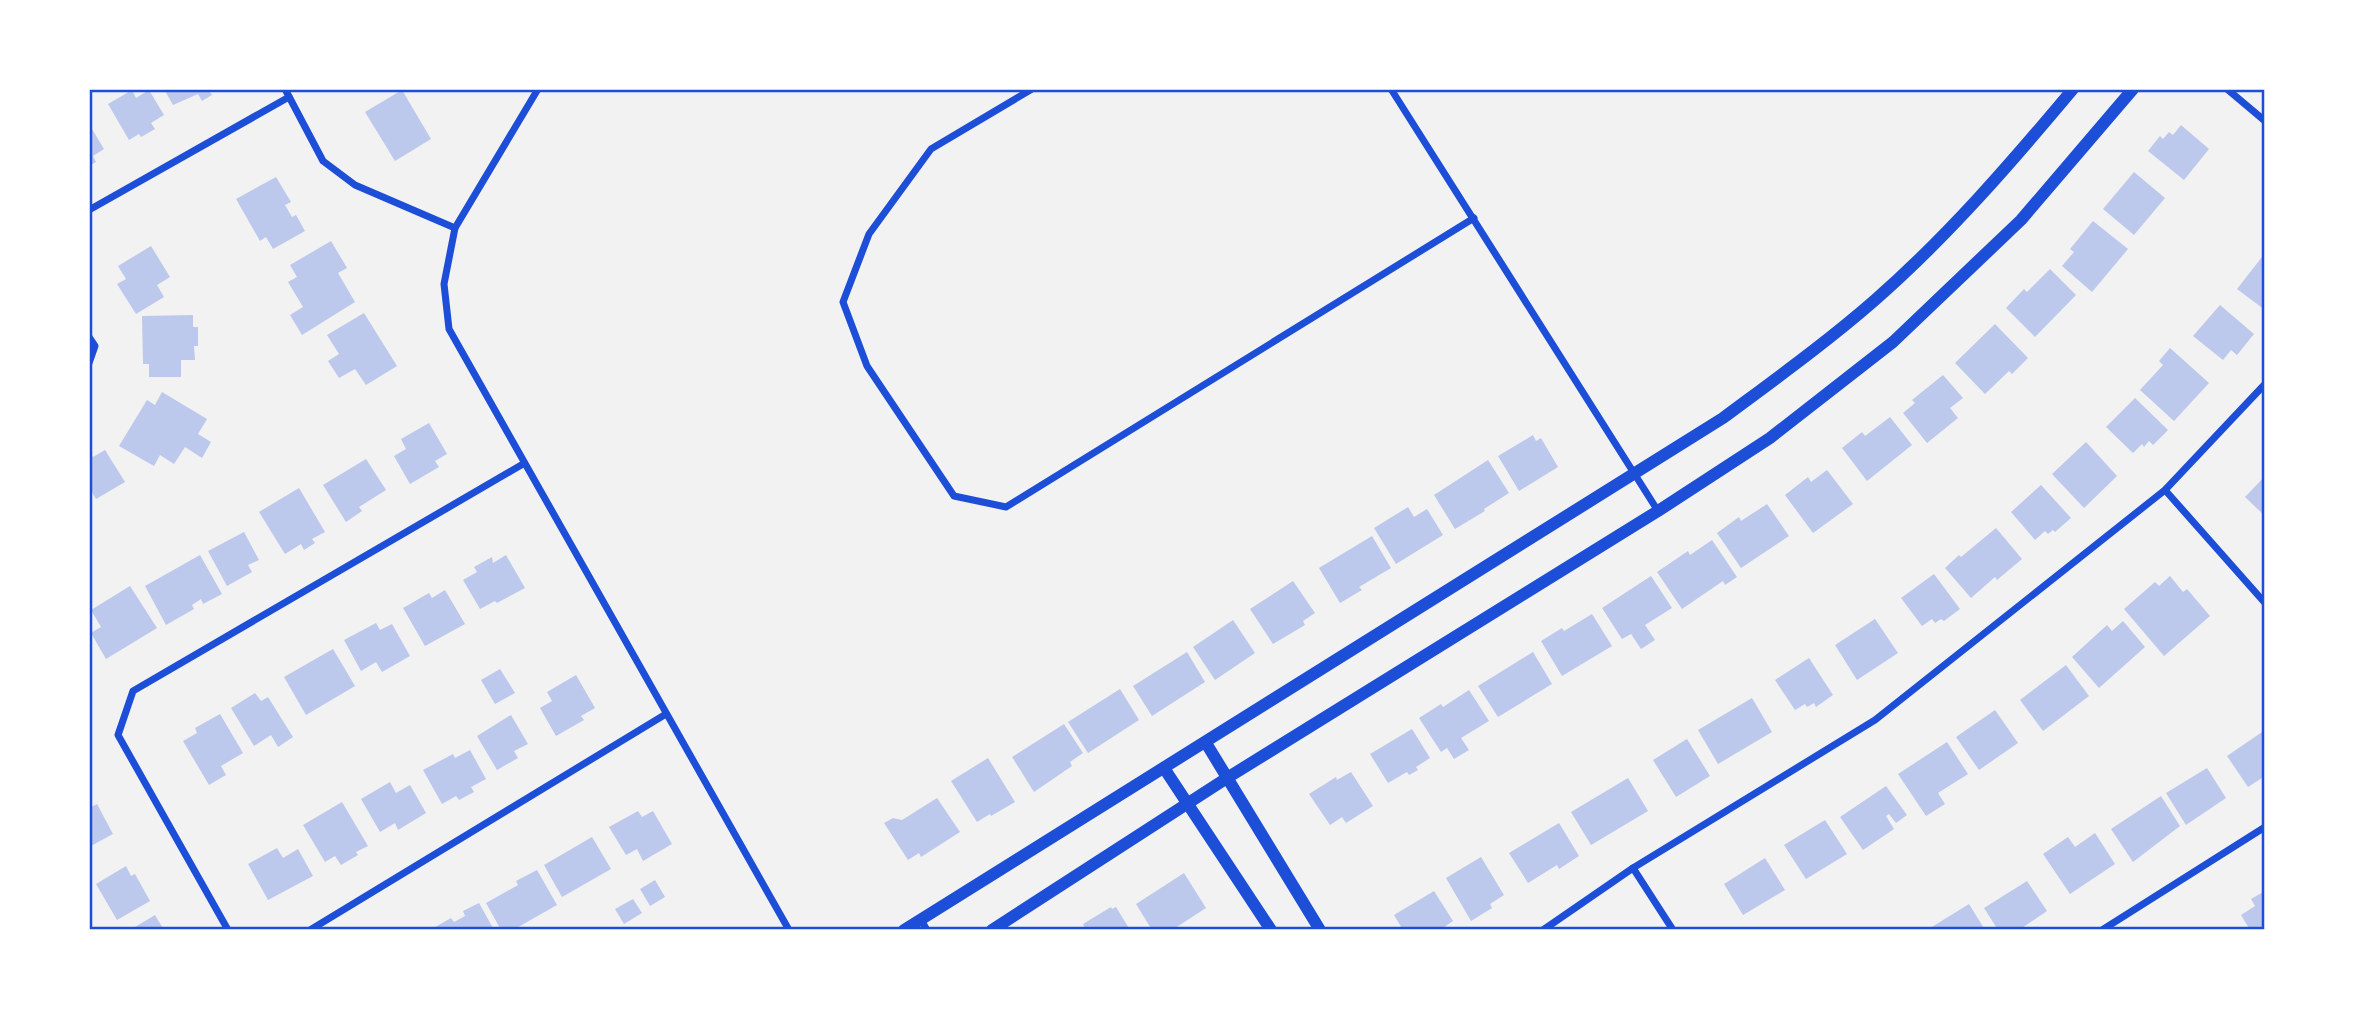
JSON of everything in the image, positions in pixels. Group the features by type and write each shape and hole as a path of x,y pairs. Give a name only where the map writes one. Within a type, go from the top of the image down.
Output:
{"street":[{"path":"538,89 455,228 444,284 449,329 789,930"},
{"path":"1032,89 931,149 869,234 843,302 867,366 954,495 1006,507 1474,218"},
{"path":"1391,89 1658,512"},
{"path":"904,930 924,925 1164,768 1723,418 1875,300 1997,179 2073,89"},
{"path":"992,930 1227,778 1658,512 1770,438 1894,342 2021,220 2133,89"},
{"path":"2227,89 2265,121"},
{"path":"89,210 287,93 323,161 355,185 455,228"},
{"path":"89,337 95,346 89,363"},
{"path":"1543,930 1633,868 1875,720 2165,489 2265,384"},
{"path":"228,930 118,735 133,691 523,464"},
{"path":"2165,489 2265,603"},
{"path":"310,930 666,713"},
{"path":"1206,743 1320,930"},
{"path":"1164,768 1271,930"},
{"path":"2102,930 2265,827"},
{"path":"1633,868 1672,930"}],"building":[{"path":"164,89 214,89 210,92 212,95 202,101 198,94 173,105"},
{"path":"132,90 136,98 149,90 164,115 151,123 155,129 129,140 108,104"},
{"path":"402,90 431,139 395,161 365,112"},
{"path":"89,124 104,149 93,156 96,162 89,166"},
{"path":"2181,125 2209,149 2184,180 2148,151 2160,136 2163,139 2169,132 2173,135"},
{"path":"2134,172 2165,198 2134,235 2103,209"},
{"path":"276,177 291,202 285,205 292,217 296,215 305,231 273,249 266,237 260,241 236,199"},
{"path":"2093,221 2128,249 2092,292 2062,266 2074,252 2070,249"},
{"path":"331,241 347,268 338,273 355,302 302,335 290,315 303,307 288,282 297,277 290,265"},
{"path":"151,246 170,277 157,285 164,297 136,314 117,284 126,279 118,266"},
{"path":"2262,257 2265,259 2265,310 2237,289"},
{"path":"2050,269 2076,295 2035,337 2006,308 2024,289 2027,292"},
{"path":"2220,305 2254,334 2237,355 2231,350 2223,360 2193,336"},
{"path":"364,313 397,366 366,385 355,369 339,378 328,361 339,354 327,335"},
{"path":"193,315 193,327 198,327 198,346 194,346 195,360 181,360 181,377 149,377 149,364 143,364 142,316"},
{"path":"1995,324 2028,358 2012,374 2009,371 1985,394 1955,363"},
{"path":"2170,348 2209,383 2174,421 2140,390 2163,365 2159,361"},
{"path":"1943,375 1963,398 1950,408 1958,418 1927,443 1903,413 1915,403 1912,400"},
{"path":"162,392 207,419 198,434 211,442 202,458 185,447 174,464 160,455 154,466 119,446 147,400 155,405"},
{"path":"2135,398 2168,430 2153,445 2149,441 2133,453 2106,427"},
{"path":"1890,417 1912,445 1867,481 1842,448 1862,432 1865,436"},
{"path":"429,423 447,454 435,461 439,467 410,484 394,456 406,449 401,439"},
{"path":"1533,435 1536,441 1541,438 1558,467 1519,491 1498,456"},
{"path":"2086,442 2117,476 2084,508 2052,474"},
{"path":"89,450 93,457 105,450 125,482 96,499 89,487"},
{"path":"366,459 386,490 359,507 362,511 346,522 323,485"},
{"path":"1488,460 1509,493 1455,529 1434,495"},
{"path":"1827,470 1853,504 1813,533 1785,495 1808,477 1811,482"},
{"path":"2265,476 2265,516 2245,497"},
{"path":"2041,485 2071,518 2055,532 2053,530 2048,534 2045,531 2035,540 2011,512"},
{"path":"299,488 325,532 312,539 315,543 304,550 301,544 285,554 259,512"},
{"path":"1767,504 1789,536 1741,568 1717,533 1739,517 1741,521"},
{"path":"1408,507 1414,517 1427,509 1443,535 1396,564 1374,528"},
{"path":"1996,528 2022,559 1997,580 1995,577 1971,598 1945,568"},
{"path":"244,532 259,560 248,565 252,572 227,586 208,551"},
{"path":"1372,536 1391,568 1359,587 1362,590 1340,603 1319,568"},
{"path":"1712,540 1737,577 1725,585 1723,581 1682,609 1657,572 1688,551 1690,555"},
{"path":"200,555 222,594 203,604 201,599 192,605 194,609 166,625 145,586"},
{"path":"506,555 525,588 480,609 463,580 477,572 474,567 492,557 493,563"},
{"path":"1934,574 1960,609 1944,621 1941,619 1935,623 1932,619 1922,626 1901,598"},
{"path":"1651,576 1672,608 1645,625 1655,640 1641,649 1631,634 1622,639 1602,608"},
{"path":"2170,576 2183,592 2187,589 2210,616 2164,656 2124,609 2155,582 2159,586"},
{"path":"1293,581 1315,613 1303,621 1305,625 1273,644 1250,609"},
{"path":"130,586 157,628 106,659 91,633 101,627 91,610"},
{"path":"445,590 465,624 425,646 403,608 429,593 432,598"},
{"path":"1592,614 1612,646 1562,676 1541,641"},
{"path":"1875,619 1898,653 1857,680 1835,645"},
{"path":"1233,620 1255,653 1215,680 1193,647"},
{"path":"2123,621 2145,647 2099,688 2072,657 2107,625 2112,631"},
{"path":"376,623 380,630 392,624 410,656 382,672 376,662 361,671 344,640"},
{"path":"333,649 355,686 306,715 284,677"},
{"path":"1187,652 1205,682 1152,716 1133,686"},
{"path":"1533,652 1552,684 1498,717 1478,686"},
{"path":"1809,658 1833,695 1816,707 1814,703 1807,707 1805,704 1795,710 1775,680"},
{"path":"2066,665 2089,696 2043,731 2020,700"},
{"path":"500,669 515,693 495,704 481,680"},
{"path":"576,675 595,708 581,716 584,720 556,736 540,708 552,701 547,692"},
{"path":"1120,689 1139,720 1088,753 1068,722"},
{"path":"1469,690 1489,721 1461,738 1469,750 1454,759 1447,748 1441,752 1419,718 1441,704 1443,707"},
{"path":"255,693 261,701 268,697 293,737 278,747 271,735 254,746 231,708"},
{"path":"1752,698 1772,732 1718,764 1698,730"},
{"path":"1995,710 2018,743 1979,770 1956,737"},
{"path":"220,714 243,753 221,766 226,775 209,785 183,741 197,733 195,728"},
{"path":"511,715 528,744 514,751 518,758 497,770 477,736"},
{"path":"1064,724 1083,753 1070,762 1072,766 1034,792 1012,757"},
{"path":"1412,729 1430,758 1416,767 1418,770 1409,775 1407,772 1388,783 1370,754"},
{"path":"2265,730 2265,776 2248,787 2227,756"},
{"path":"1687,739 1710,776 1676,797 1653,760"},
{"path":"1947,742 1968,774 1938,793 1945,804 1926,816 1898,774"},
{"path":"470,750 486,779 471,787 474,792 459,800 456,796 442,804 423,770 453,754 455,758"},
{"path":"988,758 1015,802 977,822 951,781"},
{"path":"2207,768 2226,798 2186,825 2166,793"},
{"path":"1351,772 1373,806 1346,823 1342,817 1330,825 1309,794 1336,777 1337,780"},
{"path":"1628,778 1648,811 1591,845 1571,812"},
{"path":"390,782 396,793 410,785 426,813 398,830 395,823 380,832 361,799"},
{"path":"1886,786 1907,815 1896,823 1889,814 1886,816 1894,829 1863,850 1840,817"},
{"path":"2161,796 2180,826 2133,862 2111,829"},
{"path":"937,798 960,832 921,857 919,853 908,860 884,823 893,818 902,820"},
{"path":"342,802 368,846 341,865 335,856 325,862 303,825"},
{"path":"97,804 113,834 89,847 89,808"},
{"path":"638,811 642,817 653,811 672,844 643,861 637,849 626,855 609,827"},
{"path":"1825,820 1847,854 1806,879 1784,845"},
{"path":"1559,823 1579,856 1559,869 1557,865 1528,883 1509,853"},
{"path":"2095,833 2115,864 2070,894 2043,854 2068,837 2075,847"},
{"path":"592,837 611,869 562,897 544,865"},
{"path":"277,848 283,858 298,849 313,876 268,900 248,864"},
{"path":"1481,857 1504,895 1490,904 1492,908 1471,921 1446,878"},
{"path":"1765,858 1785,890 1743,915 1724,884"},
{"path":"126,866 131,876 135,874 150,901 117,920 96,884"},
{"path":"537,870 557,905 513,930 501,930 486,903 518,885 516,881"},
{"path":"1184,873 1206,908 1172,930 1152,930 1136,904"},
{"path":"655,880 665,897 650,906 640,889"},
{"path":"2027,881 2047,911 2019,930 1998,930 1984,908"},
{"path":"1434,891 1453,921 1440,930 1403,930 1394,915"},
{"path":"2265,891 2265,930 2250,930 2241,915 2255,906 2251,899"},
{"path":"633,899 642,913 624,924 615,909"},
{"path":"479,903 494,930 430,930 451,918 454,922 465,916 463,911"},
{"path":"1969,904 1985,930 1927,930"},
{"path":"1111,907 1116,907 1130,930 1086,930 1083,924"},
{"path":"155,915 164,930 130,930"}]}
